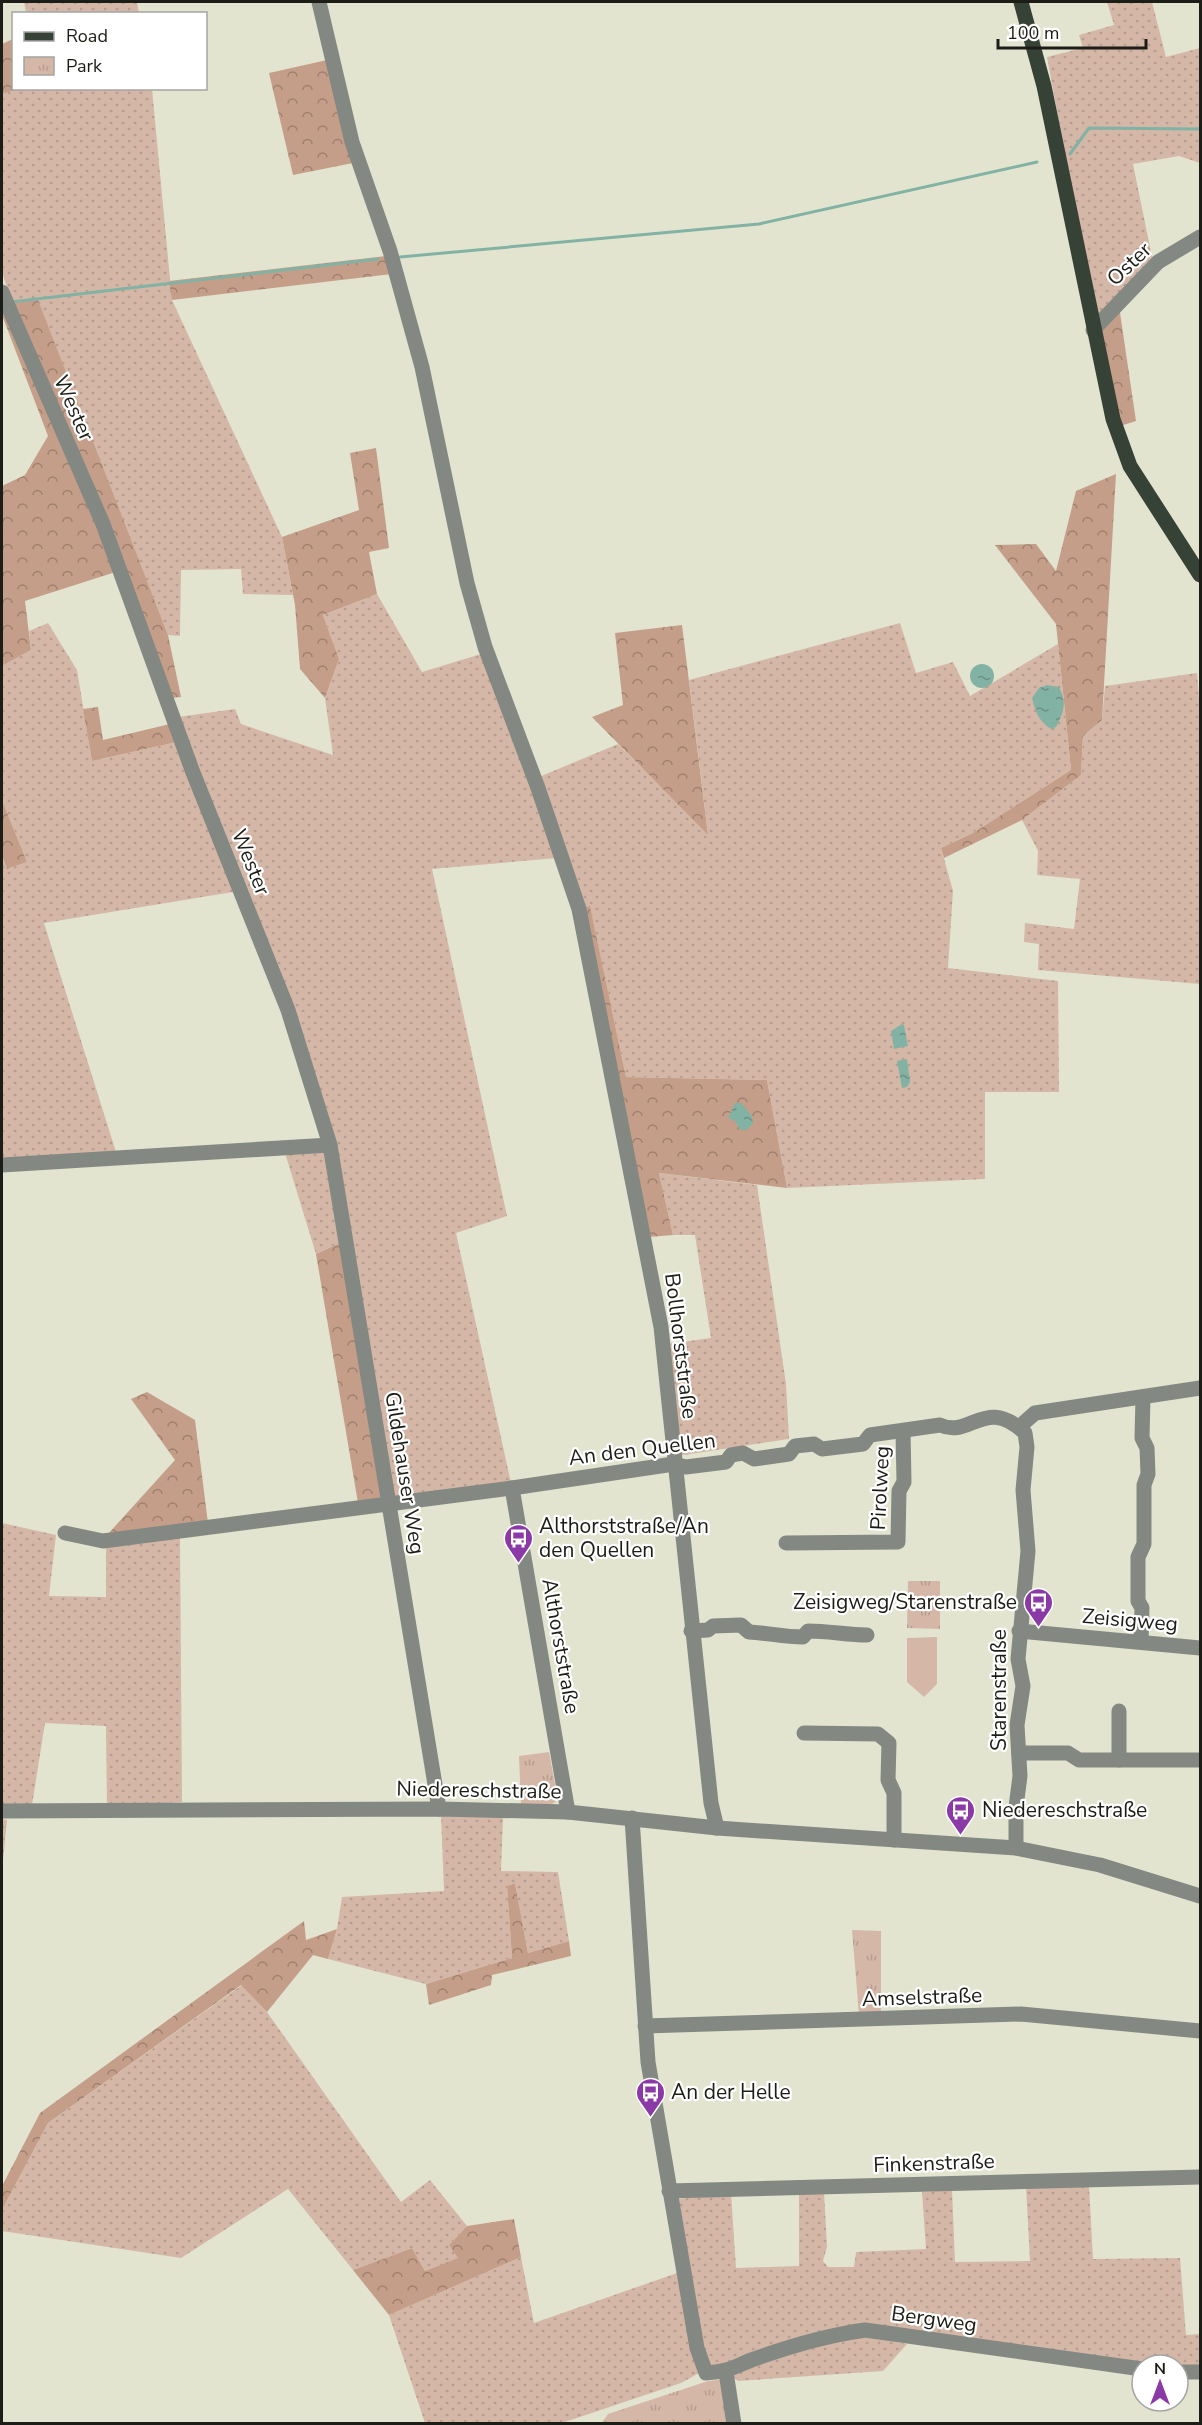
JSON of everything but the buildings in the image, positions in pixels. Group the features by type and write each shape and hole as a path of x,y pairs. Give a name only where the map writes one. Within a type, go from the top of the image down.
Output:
{"main road":[{"path":"1020,2 1044,86 1113,419 1130,466 1198,566"}],"street":[{"name":"Bollhorststraße","path":"319,2 352,142 390,251 422,367 467,583 485,647 538,788 579,909 661,1327 691,1630 711,1803 717,1828"},
{"name":"Oster","path":"1094,330 1158,262 1200,237"},
{"name":"Wester","path":"2,292 103,524 192,770 288,1010 330,1145"},
{"path":"2,1165 35,1161 330,1145"},
{"name":"Gildehauser Weg","path":"330,1145 439,1809"},
{"path":"1019,1427 1035,1413 1200,1388"},
{"path":"1142,1642 1142,1608 1138,1600 1138,1557 1144,1544 1144,1485 1148,1474 1147,1448 1142,1438 1143,1397"},
{"name":"An den Quellen","path":"65,1533 103,1541 389,1505 674,1464 686,1467 726,1462 731,1455 743,1453 754,1459 789,1454 795,1446 814,1444 822,1449 842,1447 863,1444 870,1435 940,1425 955,1428 976,1419 992,1417 1004,1419 1019,1427"},
{"name":"Starenstraße","path":"1016,1848 1019,1753 1017,1725 1023,1686 1018,1659 1019,1631 1028,1551 1023,1490 1027,1447 1025,1433 1019,1427"},
{"name":"Pirolweg","path":"786,1543 898,1542 899,1491 904,1482 903,1431"},
{"name":"Althorststraße","path":"512,1488 568,1812"},
{"path":"691,1630 741,1625 748,1632 774,1633 780,1637 803,1637 808,1631 836,1630 845,1635 867,1635"},
{"name":"Zeisigweg","path":"1019,1631 1200,1648"},
{"path":"1119,1711 1119,1760"},
{"path":"804,1733 878,1734 889,1743 888,1780 894,1793 894,1840"},
{"path":"1019,1753 1068,1753 1079,1760 1200,1760"},
{"name":"Niedereschstraße","path":"2,1811 439,1809 568,1812 717,1828 1016,1848 1100,1865 1200,1896"},
{"path":"632,1818 648,2062 669,2191 698,2348 706,2373 726,2372 734,2424"},
{"name":"Amselstraße","path":"645,2026 1021,2014 1200,2031"},
{"name":"Finkenstraße","path":"669,2191 1200,2177"},
{"name":"Bergweg","path":"726,2372 757,2357 841,2333 865,2330 1130,2367"}],"green space":[{"path":"24,2 137,2 139,12 26,12"},
{"path":"1107,2 1152,2 1166,57 1200,48 1200,163 1179,156 1133,164 1152,257 1095,319 1047,57 1083,48 1079,35 1114,25"},
{"path":"12,39 12,90 14,90 2,94 2,44"},
{"path":"327,60 353,163 293,175 269,73"},
{"path":"12,90 152,90 172,300 282,537 293,595 243,594 241,569 181,570 180,636 168,635 140,564 12,303 2,272 2,94"},
{"path":"386,256 392,274 172,300 169,281"},
{"path":"38,300 168,635 181,697 171,698 125,569 25,601 31,650 2,666 2,486 25,475 48,436 2,315 2,304"},
{"path":"1119,306 1136,421 1120,426 1099,330"},
{"path":"376,448 389,548 369,552 377,594 323,615 339,659 325,698 300,669 295,605 282,537 359,510 350,453"},
{"path":"1116,474 1102,720 1083,736 1081,775 1022,820 944,858 941,848 973,833 1071,770 1056,624 995,545 1036,544 1056,571 1076,491"},
{"path":"377,594 422,672 481,654 557,858 432,869 507,1216 456,1233 511,1483 393,1499 333,1140 178,717 235,709 241,724 333,755 325,698 339,659 323,615"},
{"path":"48,623 77,670 92,761 177,742 233,892 44,923 116,1152 2,1160 2,855 7,869 27,862 2,800 2,666 31,650 29,631"},
{"path":"900,623 916,673 953,662 970,696 1058,644 1071,770 973,833 941,848 953,891 948,968 1058,981 1059,1092 985,1092 985,1179 787,1188 767,1080 626,1077 590,907 583,908 539,777 618,744 708,834 689,680"},
{"path":"682,625 708,835 592,717 623,705 615,633"},
{"path":"1197,673 1200,711 1200,984 1038,970 1039,944 1024,942 1025,923 1074,929 1080,879 1037,875 1038,851 1022,820 1081,775 1083,736 1102,720 1105,686"},
{"path":"98,707 103,740 170,724 177,742 92,761 83,709"},
{"path":"2,800 27,862 7,869 2,855"},
{"path":"590,906 626,1077 767,1080 787,1188 659,1173 673,1235 649,1237 579,909"},
{"path":"326,1150 342,1242 316,1254 285,1153"},
{"path":"659,1173 757,1185 786,1384 789,1439 677,1456 667,1344 711,1338 695,1235 673,1235"},
{"path":"342,1242 384,1499 358,1503 316,1254"},
{"path":"147,1392 195,1420 208,1523 108,1534 175,1460 131,1399"},
{"path":"2,1523 56,1535 49,1596 106,1597 106,1545 180,1537 182,1802 107,1806 106,1726 45,1723 32,1805 2,1807"},
{"path":"908,1581 940,1581 940,1629 907,1628"},
{"path":"937,1637 937,1684 924,1697 907,1682 907,1638"},
{"path":"549,1752 558,1800 552,1804 521,1804 519,1756"},
{"path":"441,1816 503,1817 501,1871 558,1872 569,1941 528,1953 515,1883 507,1886 512,1958 426,1984 328,1959 337,1929 342,1897 444,1891"},
{"path":"2,1819 7,1820 2,1871"},
{"path":"515,1883 528,1953 569,1941 571,1956 492,1975 491,1985 429,2005 426,1984 512,1958 507,1886"},
{"path":"304,1921 306,1940 337,1929 328,1959 313,1955 267,2012 241,1985 48,2123 2,2210 2,2186 40,2113"},
{"path":"852,1930 881,1931 881,2014 859,2015"},
{"path":"242,1985 267,2012 401,2202 430,2180 467,2226 449,2245 459,2258 425,2271 412,2248 353,2270 288,2189 181,2258 2,2231 2,2210 48,2123"},
{"path":"1026,2186 1089,2186 1093,2259 1180,2258 1186,2335 1200,2334 1200,2367 1190,2367 1190,2353 1130,2353 1130,2362 869,2326 710,2369 702,2345 679,2199 731,2193 736,2268 799,2266 799,2193 824,2192 827,2247 823,2261 828,2267 854,2267 856,2252 926,2249 922,2192 952,2190 955,2262 1030,2261"},
{"path":"514,2219 521,2257 389,2315 353,2270 412,2248 425,2271 458,2258 449,2245 467,2226"},
{"path":"521,2257 534,2323 680,2272 701,2372 681,2383 562,2423 425,2423 389,2315"},
{"path":"866,2336 907,2344 883,2371 738,2381 732,2376 763,2361 797,2349"},
{"path":"724,2379 730,2423 601,2424 608,2414 708,2381"}],"water":[{"path":"982,664 991,667 994,676 991,685 982,688 973,685 970,676 973,667"},
{"path":"1047,685 1059,687 1064,703 1059,722 1051,729 1038,716 1032,698 1039,688"},
{"path":"902,1024 908,1046 894,1049 891,1031"},
{"path":"907,1059 910,1082 907,1087 902,1088 897,1061"},
{"path":"735,1103 741,1103 752,1116 753,1124 746,1130 740,1130 735,1121 728,1118"}],"waterway":[{"path":"1070,154 1089,128 1200,129"},
{"path":"400,257 759,224 1037,162"},
{"path":"11,302 378,259"}],"place":[{"name":"Althorststraße/An den Quellen","path":"518,1564"},
{"name":"Zeisigweg/Starenstraße","path":"1038,1628"},
{"name":"Niedereschstraße","path":"961,1836"},
{"name":"An der Helle","path":"650,2118"}]}
